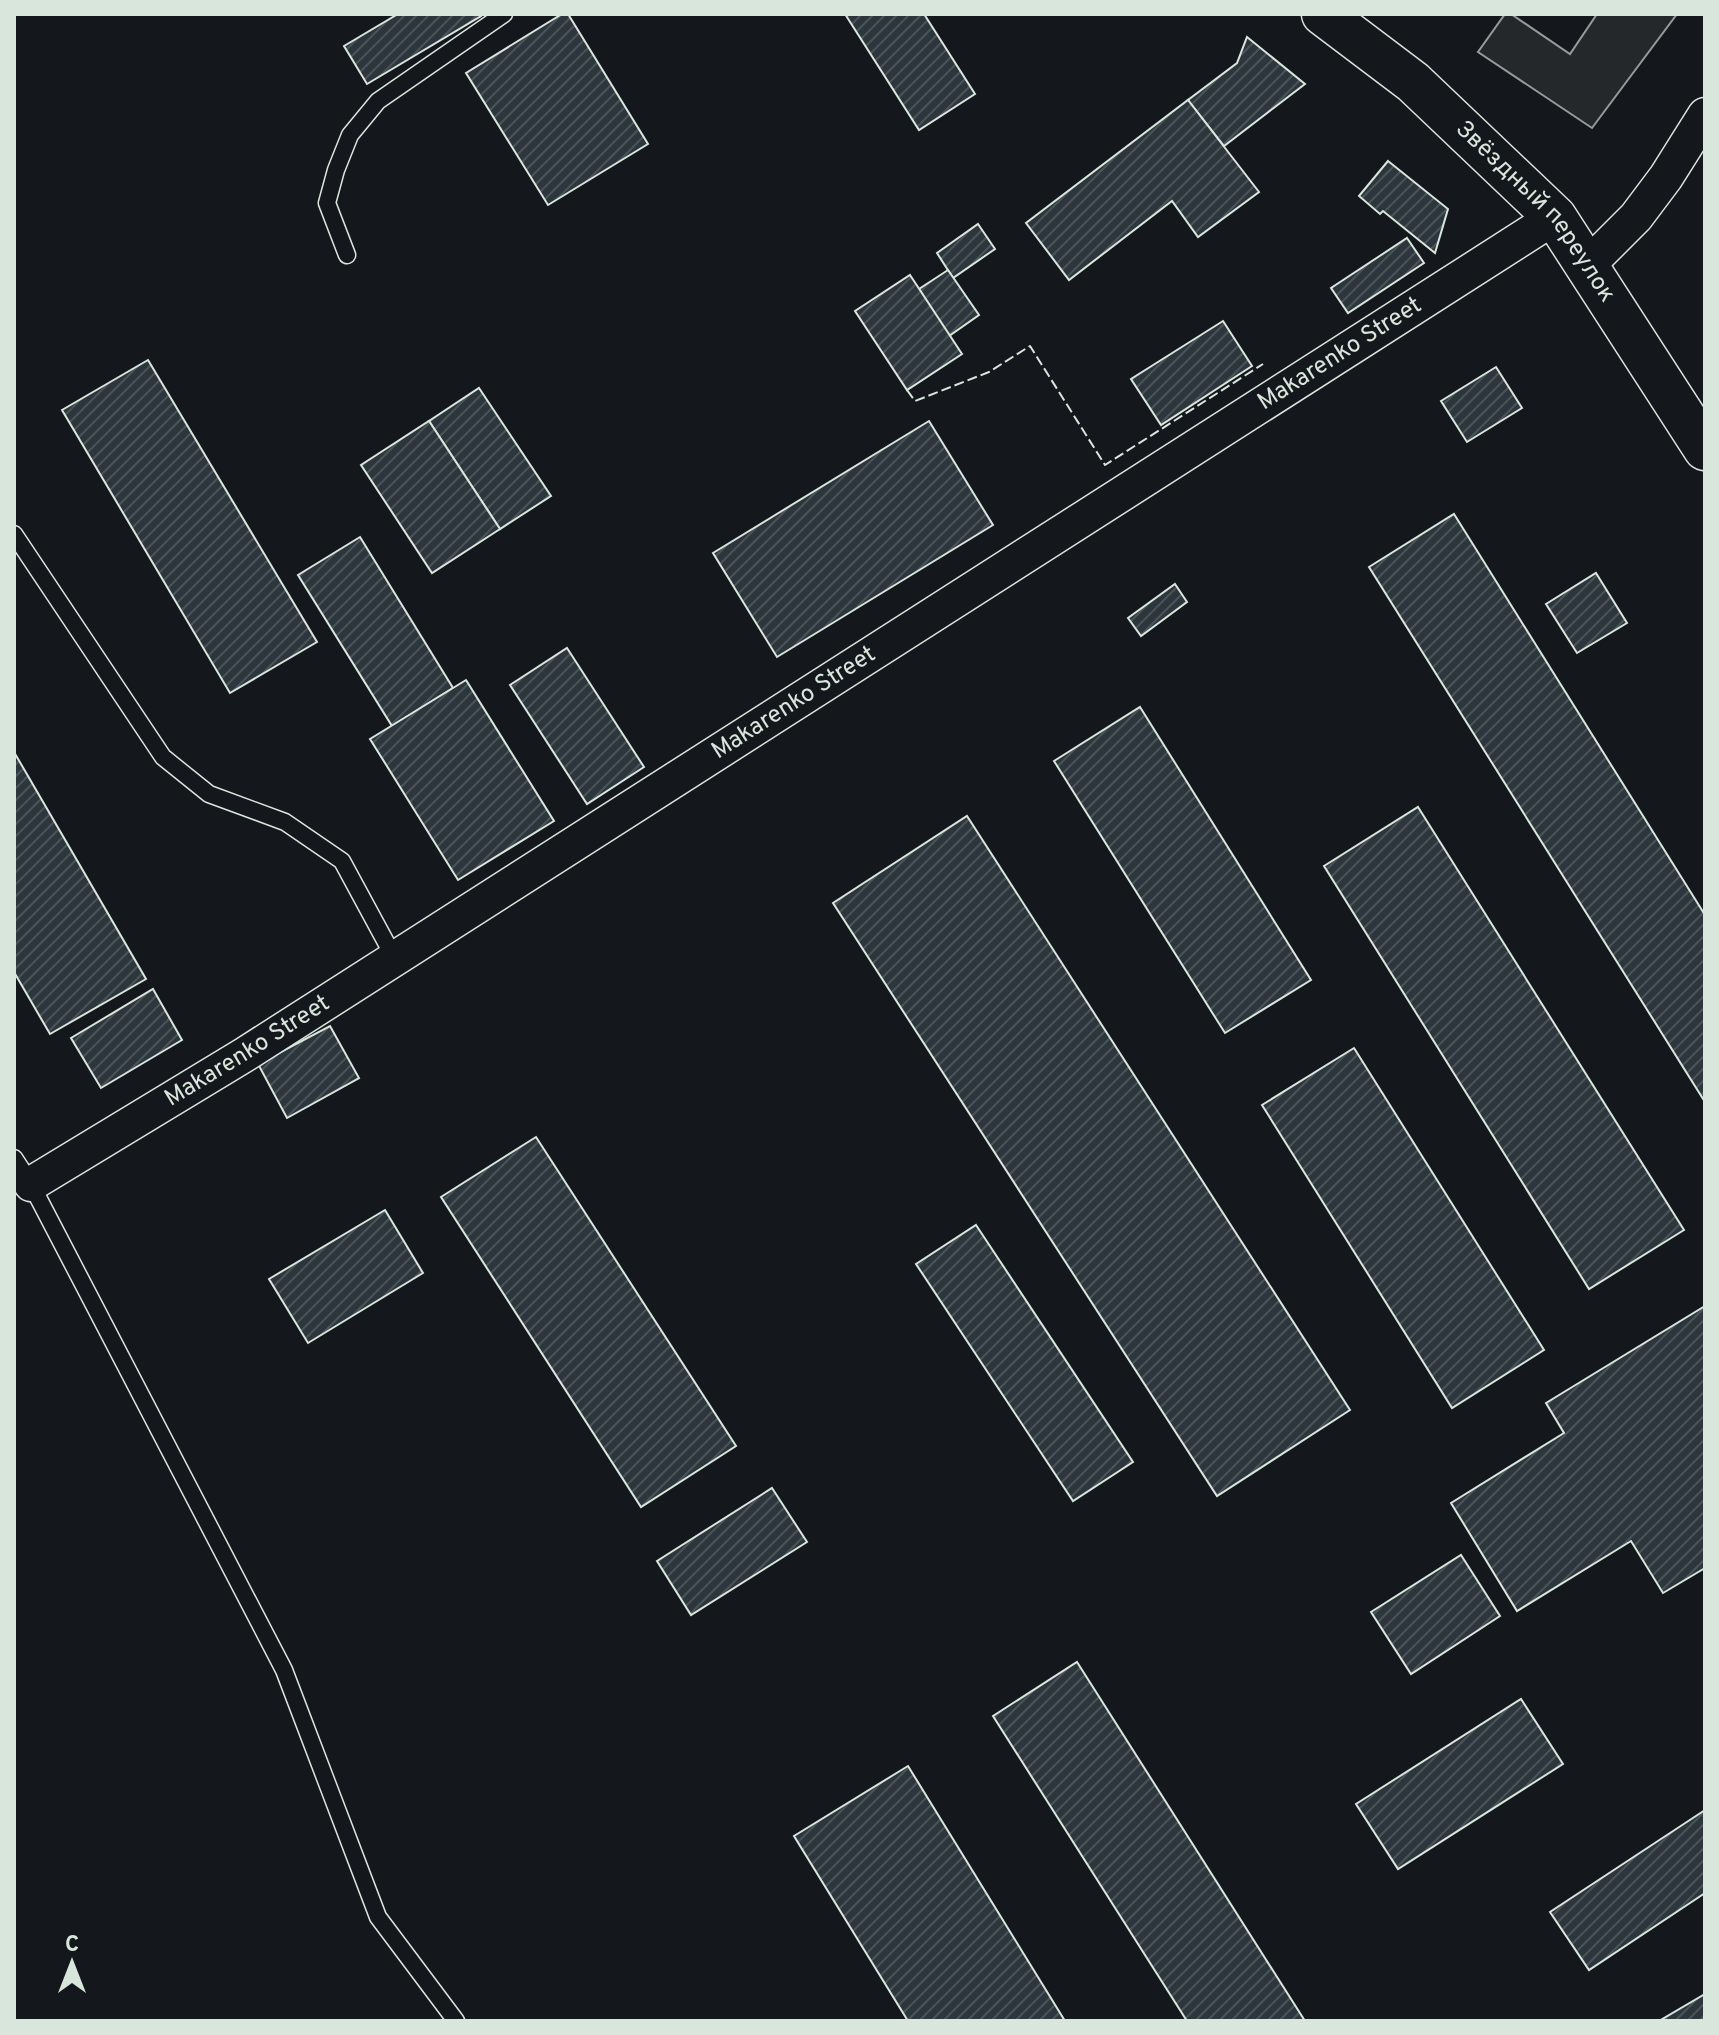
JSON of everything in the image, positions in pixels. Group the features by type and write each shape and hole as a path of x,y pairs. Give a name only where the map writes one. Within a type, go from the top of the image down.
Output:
{"street":[{"name":"Звёздный переулок","path":"1323,14 1413,82 1555,217 1705,449"},
{"path":"1587,266 1636,217 1666,177 1705,115"},
{"name":"Makarenko Street","path":"22,1171 244,1055 1555,217"}],"lane":[{"path":"347,255 327,203 350,135 378,101 504,14"},
{"path":"14,534 163,757 209,794 285,822 342,861 395,959"},
{"path":"22,1171 284,1670 378,1917 456,2021"}],"shaded area":[{"path":"1505,14 1511,14 1570,54 1597,14 1677,14 1592,128 1478,52"}],"building":[{"path":"398,14 481,16 367,84 344,46"},
{"path":"562,14 568,14 648,144 548,205 466,73"},
{"path":"845,14 924,14 975,94 919,130"},
{"path":"1247,37 1305,84 1224,146 1188,100 1237,63"},
{"path":"1188,100 1259,192 1198,237 1172,201 1069,280 1026,223"},
{"path":"1388,161 1448,209 1435,253 1359,196"},
{"path":"978,224 995,249 953,278 937,253"},
{"path":"1407,238 1424,263 1348,313 1331,288"},
{"path":"948,270 979,315 949,336 919,289"},
{"path":"910,275 962,354 907,390 855,311"},
{"path":"1223,321 1252,366 1161,425 1131,379"},
{"path":"148,360 317,642 230,693 62,410"},
{"path":"1496,367 1522,408 1467,442 1441,401"},
{"path":"479,388 551,496 500,529 429,421"},
{"path":"429,421 500,529 432,573 361,465"},
{"path":"929,421 993,525 777,657 713,553"},
{"path":"1454,514 1705,915 1705,1102 1369,567"},
{"path":"360,537 453,688 392,726 298,575"},
{"path":"1596,573 1627,623 1577,653 1546,604"},
{"path":"1175,584 1187,602 1141,636 1128,618"},
{"path":"567,648 644,767 587,804 510,685"},
{"path":"466,680 554,821 458,880 370,739"},
{"path":"1140,707 1311,980 1225,1033 1054,761"},
{"path":"14,752 146,979 50,1034 14,972"},
{"path":"1418,807 1684,1230 1589,1289 1324,866"},
{"path":"967,816 1350,1410 1217,1496 833,903"},
{"path":"153,989 182,1040 101,1088 71,1038"},
{"path":"330,1026 359,1078 287,1118 258,1064"},
{"path":"1354,1048 1544,1350 1452,1408 1262,1105"},
{"path":"536,1137 736,1446 641,1507 441,1197"},
{"path":"385,1210 423,1273 308,1343 269,1279"},
{"path":"976,1225 1133,1462 1073,1501 916,1264"},
{"path":"1705,1306 1705,1568 1663,1593 1631,1541 1517,1611 1451,1503 1564,1433 1546,1403"},
{"path":"772,1488 807,1542 691,1615 657,1561"},
{"path":"1461,1555 1500,1616 1411,1674 1371,1612"},
{"path":"1077,1662 1305,2021 1187,2021 993,1716"},
{"path":"1521,1699 1563,1764 1398,1869 1356,1804"},
{"path":"908,1766 1065,2021 908,2021 794,1836"},
{"path":"1705,1810 1705,1893 1589,1970 1550,1912"},
{"path":"1705,1994 1705,2021 1659,2021"}],"fence":[{"path":"907,390 915,401 989,372 1030,346 1105,465 1263,364"}]}
